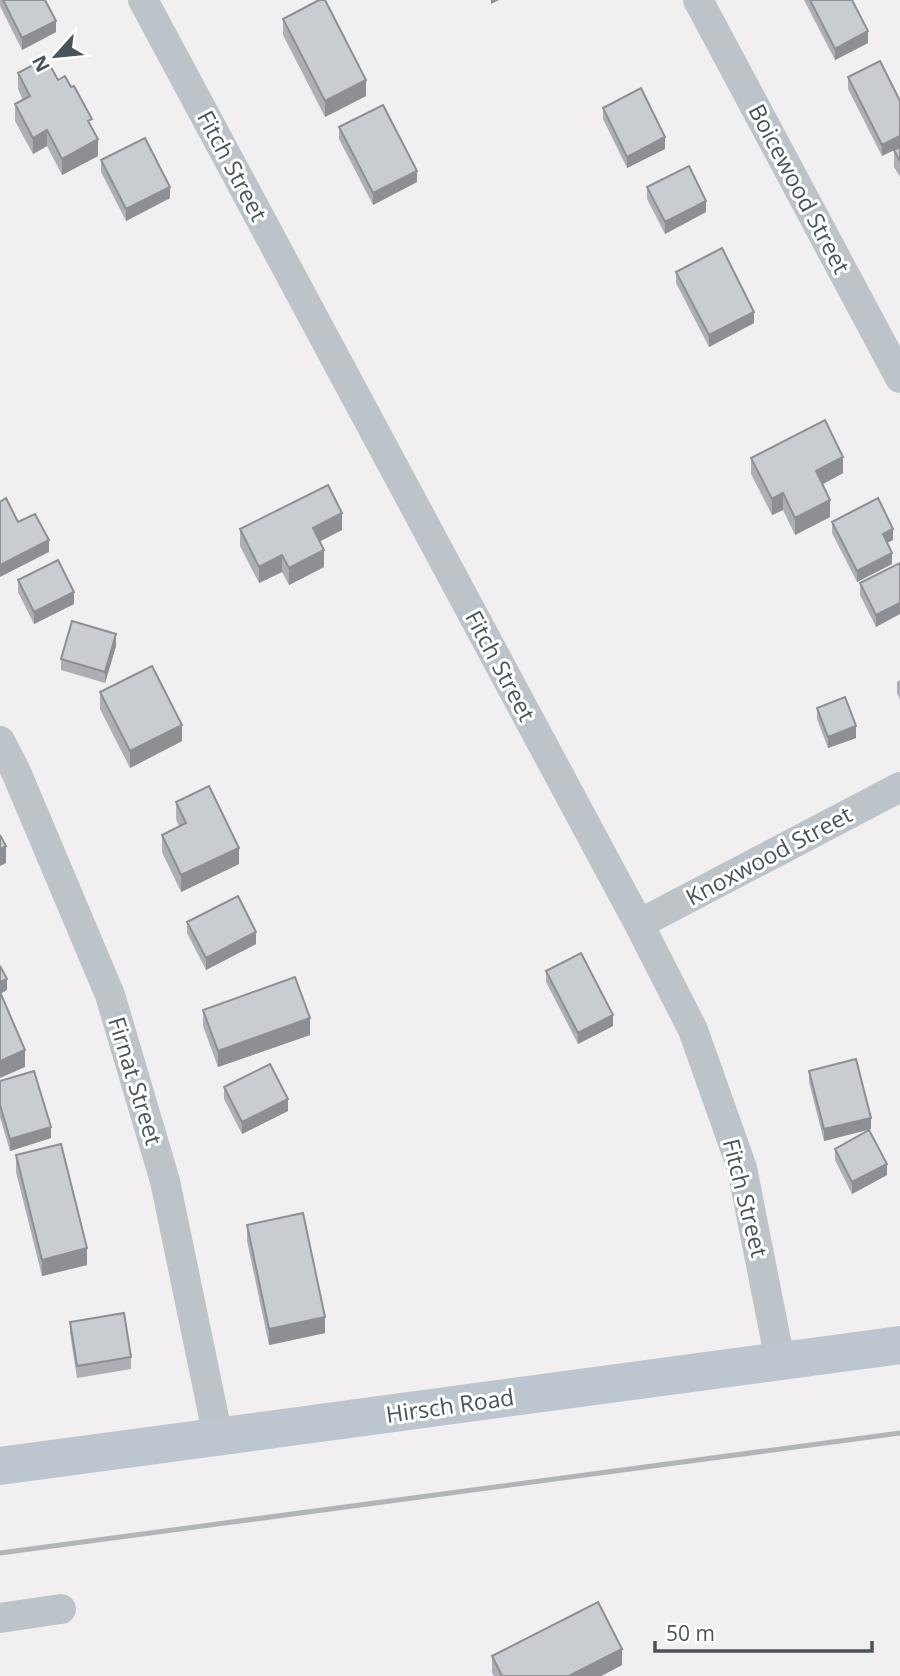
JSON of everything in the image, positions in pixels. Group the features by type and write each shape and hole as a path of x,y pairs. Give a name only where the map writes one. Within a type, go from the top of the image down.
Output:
{"main road":[{"name":"Hirsch Road","path":"0,1466 900,1345"}],"street":[{"name":"Fitch Street","path":"143,0 639,924 693,1030 742,1168 780,1361"},
{"name":"Boicewood Street","path":"698,0 900,378"},
{"name":"Firnat Street","path":"0,741 16,772 110,995 165,1181 218,1437"},
{"name":"Knoxwood Street","path":"639,924 900,788"},
{"path":"0,1618 61,1609"}],"building":[{"path":"3,0 45,0 56,21 22,38"},
{"path":"319,0 325,0 366,80 325,101 283,19"},
{"path":"810,0 852,0 868,31 835,49"},
{"path":"46,58 58,80 65,76 71,87 74,86 92,119 88,121 98,139 62,159 47,130 33,138 15,104 30,96 18,73"},
{"path":"880,61 900,101 900,136 882,145 848,77"},
{"path":"641,88 665,137 627,157 603,108"},
{"path":"383,105 417,171 373,193 339,127"},
{"path":"145,138 170,187 126,209 101,160"},
{"path":"900,147 900,161 894,150"},
{"path":"689,166 706,201 665,222 647,187"},
{"path":"722,248 754,312 709,335 676,272"},
{"path":"825,420 843,457 816,471 830,500 795,518 783,493 772,499 751,458"},
{"path":"328,485 342,513 313,528 324,550 289,568 282,555 259,567 240,529"},
{"path":"6,498 18,522 35,514 49,540 0,565 0,502"},
{"path":"878,498 893,529 883,534 892,553 857,571 832,522"},
{"path":"58,560 74,592 34,612 18,580"},
{"path":"900,563 900,603 876,615 860,583"},
{"path":"72,621 116,634 105,672 61,659"},
{"path":"152,666 182,725 130,751 100,692"},
{"path":"845,697 856,726 828,737 817,708"},
{"path":"209,786 239,848 181,875 162,835 186,823 176,802"},
{"path":"0,835 6,846 0,849"},
{"path":"238,896 256,932 206,958 187,922"},
{"path":"581,953 613,1015 578,1033 546,971"},
{"path":"0,966 7,979 0,982"},
{"path":"295,977 310,1018 218,1051 203,1010"},
{"path":"0,992 25,1050 0,1061"},
{"path":"856,1059 871,1118 824,1129 809,1071"},
{"path":"270,1064 288,1099 242,1122 224,1087"},
{"path":"34,1071 51,1127 10,1139 0,1105 0,1081"},
{"path":"869,1130 887,1164 852,1182 835,1149"},
{"path":"61,1144 87,1248 42,1260 16,1155"},
{"path":"303,1213 325,1317 269,1329 247,1225"},
{"path":"124,1313 131,1357 77,1366 70,1322"},
{"path":"598,1602 622,1649 569,1676 502,1676 492,1656"}],"railway":[{"path":"0,1553 900,1433"}]}
